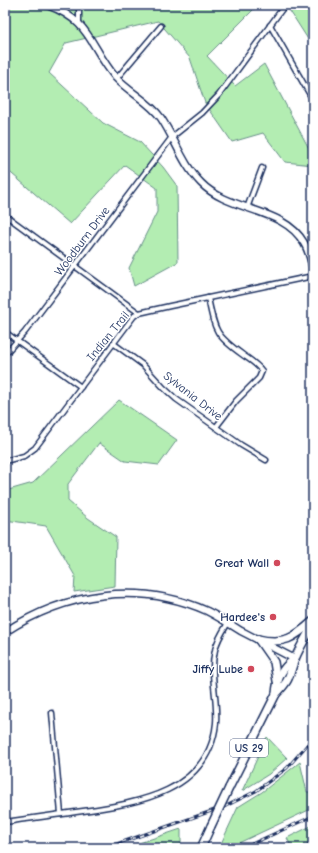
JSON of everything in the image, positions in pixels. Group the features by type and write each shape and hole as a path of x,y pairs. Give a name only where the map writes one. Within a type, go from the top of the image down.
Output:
{"main road":[{"path":"258,639 271,642 287,640 313,621"},
{"name":"US 29","path":"201,848 276,694 286,684 293,670 295,659 313,625"},
{"path":"258,639 274,662 277,680"},
{"name":"US 29","path":"276,694 277,680 286,665 295,659"}],"street":[{"path":"47,5 62,11 79,22 117,78 156,111 192,172 202,185 219,197 283,222 296,232 307,248 313,269"},
{"path":"79,5 79,22"},
{"name":"Woodburn Drive","path":"5,354 76,266 172,137 202,112 219,95 285,5"},
{"path":"270,25 313,100"},
{"path":"117,78 150,37 161,26"},
{"path":"247,208 262,168"},
{"path":"5,215 139,313"},
{"name":"Indian Trail","path":"5,461 24,456 35,448 131,318 139,313 313,276"},
{"path":"208,298 214,325 219,336 256,364 262,371 258,378 236,401 216,427"},
{"path":"5,332 81,387"},
{"name":"Sylvania Drive","path":"113,343 144,365 161,385 176,399 266,460"},
{"path":"5,632 34,615 60,604 90,596 142,594 174,600 207,611 295,659"},
{"path":"5,822 123,805 150,798 176,786 197,768 208,750 215,732 216,714 214,657 218,642 228,623"},
{"path":"52,713 61,814"}],"green space":[{"path":"5,5 258,5 207,56 235,86 264,64 313,156 313,165 285,162 263,133 232,142 205,103 190,58 158,21 66,43 49,73 103,123 140,142 163,167 177,186 178,262 134,286 129,268 157,212 157,188 125,165 70,224 5,168"},
{"path":"286,5 313,6 313,47"},
{"path":"119,400 177,440 159,465 125,461 99,443 68,484 68,501 88,518 116,537 115,586 74,592 75,576 46,526 5,520 5,491 33,483"},
{"path":"267,737 287,758 269,774 242,791"},
{"path":"300,762 307,792 313,792 313,808 228,848 219,848 238,807 262,792"},
{"path":"313,825 313,841 300,847 291,846 287,838"},
{"path":"181,829 181,848 124,848"}],"railway":[{"path":"105,848 226,806 256,791 287,768 313,738"},
{"path":"243,848 313,816"}],"place":[{"name":"Great Wall","path":"277,563"},
{"name":"Hardee's","path":"273,617"},
{"name":"Jiffy Lube","path":"251,669"}]}
